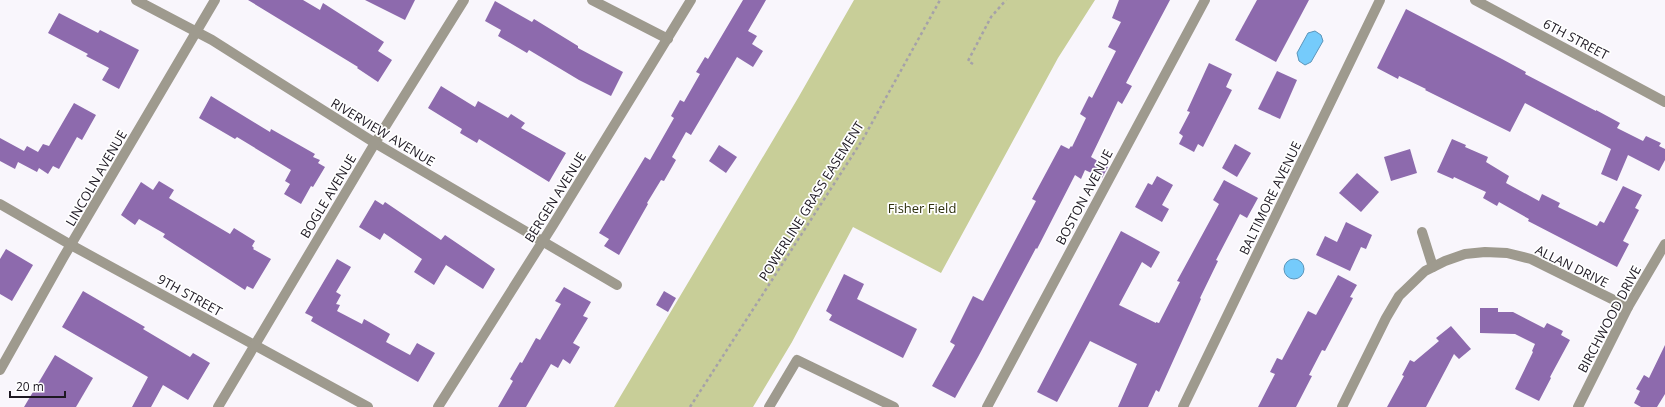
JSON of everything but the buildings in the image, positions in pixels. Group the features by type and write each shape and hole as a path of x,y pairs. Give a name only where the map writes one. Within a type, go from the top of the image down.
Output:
{"street":[{"name":"RIVERVIEW AVENUE","path":"136,0 196,31 375,143 617,285"},
{"name":"LINCOLN AVENUE","path":"0,370 71,245 196,31 216,0"},
{"name":"BOGLE AVENUE","path":"218,407 254,344 375,143 464,0"},
{"path":"592,0 668,39"},
{"name":"BERGEN AVENUE","path":"438,407 542,242 691,0"},
{"name":"BOSTON AVENUE","path":"987,407 1205,0"},
{"name":"BALTIMORE AVENUE","path":"1183,407 1380,0"},
{"name":"6TH STREET","path":"1475,0 1665,102"},
{"name":"9TH STREET","path":"0,204 71,245 368,407"},
{"path":"1422,232 1433,267"},
{"name":"BIRCHWOOD DRIVE","path":"1578,407 1628,308 1665,244"},
{"name":"ALLAN DRIVE","path":"1342,407 1386,318 1399,296 1415,280 1433,267 1444,261 1464,254 1485,252 1507,253 1531,259 1628,308"},
{"path":"769,407 797,360 894,407"}],"path":[{"name":"POWERLINE GRASS EASEMENT","path":"690,407 863,139 940,0"},
{"path":"973,64 968,61 991,17 1006,0"}],"green space":[{"name":"Fisher Field","path":"854,0 1095,0 1058,58 941,273 853,227 792,342 753,407 614,407 798,98"}],"water":[{"path":"1315,31 1321,35 1323,41 1311,62 1305,65 1299,61 1297,53 1308,33"},
{"path":"1294,259 1301,262 1304,269 1301,276 1294,279 1287,276 1284,269 1287,262"}]}
